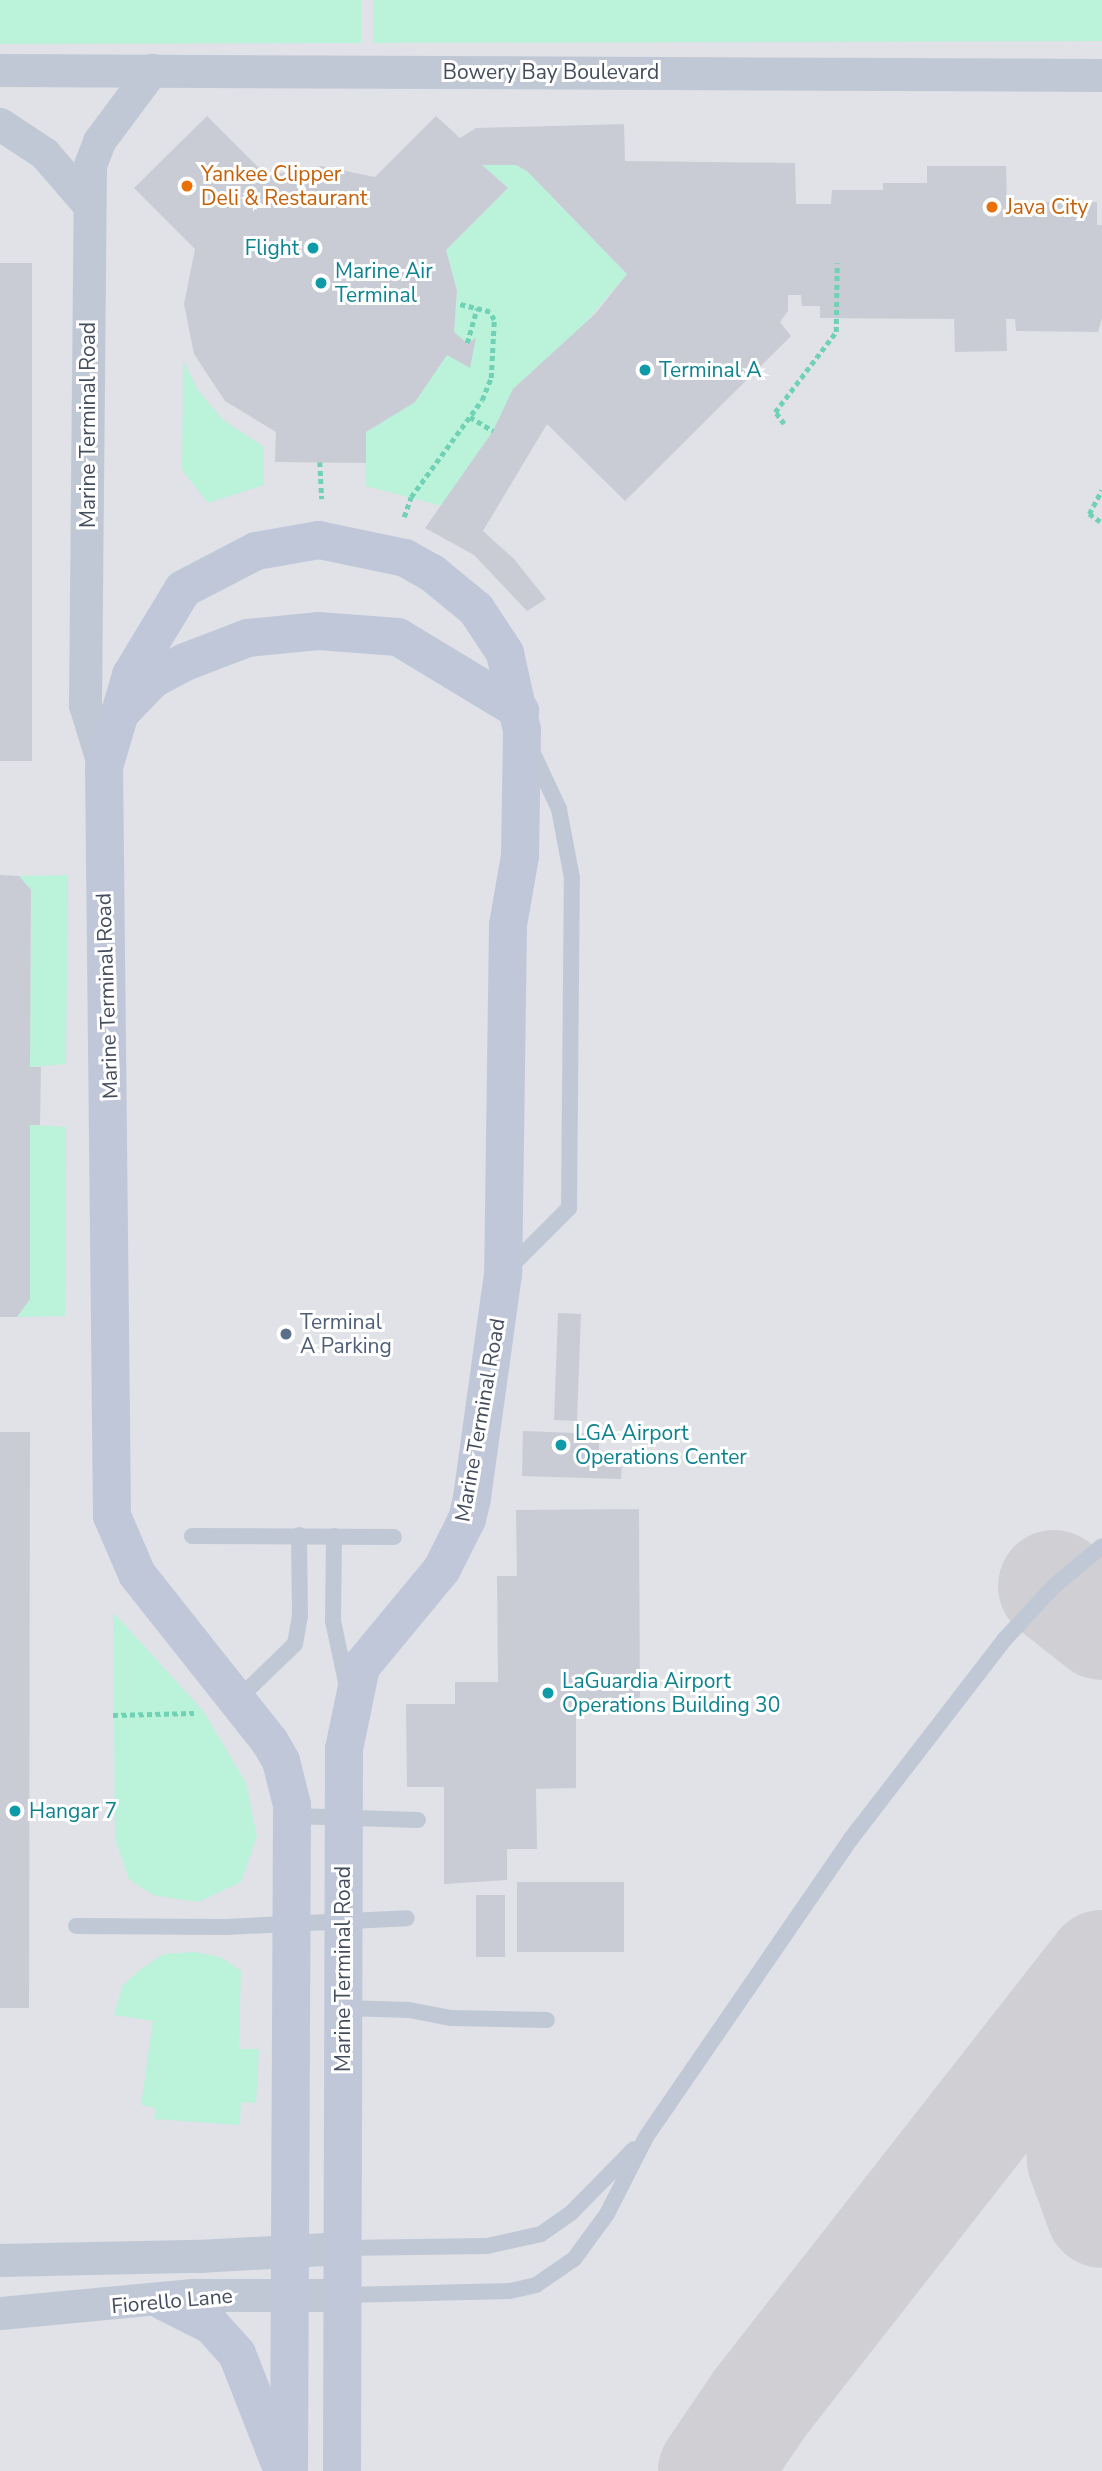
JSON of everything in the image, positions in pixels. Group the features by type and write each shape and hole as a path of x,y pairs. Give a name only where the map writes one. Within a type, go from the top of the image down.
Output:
{"street":[{"name":"Bowery Bay Boulevard","path":"0,70 1102,75"},
{"name":"Marine Terminal Road","path":"104,767 85,705 89,205 93,153 152,70"},
{"path":"0,124 44,153 89,205"},
{"name":"Marine Terminal Road","path":"289,2471 293,1816 281,1761 221,1706 137,1574 112,1516 104,767 114,719 131,675 183,589 256,551 319,540 405,558 455,590 476,609 505,653 521,720 520,856 508,925 503,1274 467,1520 427,1590 369,1653 351,1701 344,1749 342,2471"},
{"path":"114,719 153,679 185,662 248,638 318,631 398,637 521,720"},
{"name":"Fiorello Lane","path":"0,2259 343,2248"},
{"name":"Fiorello Lane","path":"0,2313 163,2301 192,2295 344,2295"},
{"path":"163,2301 211,2325 237,2354 282,2471"}],"lane":[{"path":"503,1274 569,1208 572,878 559,809 521,720"},
{"path":"221,1706 295,1644 300,1617 299,1535"},
{"path":"192,1536 394,1537"},
{"path":"334,1536 333,1621 351,1701"},
{"path":"344,2295 510,2291 556,2275 607,2214 646,2137 866,1819 1005,1639 1054,1586 1102,1546"},
{"path":"293,1816 418,1820"},
{"path":"76,1926 293,1925 342,1919 407,1918"},
{"path":"342,2008 409,2010 451,2018 547,2020"},
{"path":"343,2248 487,2246 541,2234 572,2212 646,2137"}],"path":[{"path":"784,424 775,412 836,332 837,263"},
{"path":"403,519 411,497 482,400 493,360 494,320 490,312 458,304"},
{"path":"467,343 477,308"},
{"path":"470,417 493,431"},
{"path":"320,462 322,499"},
{"path":"1100,522 1089,514 1102,490"},
{"path":"113,1715 221,1706"}],"shaded area":[{"path":"0,0 1102,0 1102,2471 0,2471"}],"green space":[{"path":"0,0 361,0 361,43 0,44"},
{"path":"373,0 1102,0 1102,41 373,43"},
{"path":"482,165 516,165 527,171 627,274 493,431 442,506 366,486 366,432 415,402 447,355 475,339 467,343 454,332 457,291 446,250 508,188"},
{"path":"183,360 198,390 223,420 264,447 264,485 208,503 182,470"},
{"path":"68,875 66,1064 30,1067 31,890 19,876"},
{"path":"30,1125 66,1127 65,1316 17,1317 30,1299"},
{"path":"113,1612 204,1712 246,1783 257,1836 241,1882 198,1902 153,1895 129,1879 115,1839"},
{"path":"194,1952 220,1957 241,1971 239,2049 259,2049 256,2103 241,2102 240,2125 154,2119 156,2108 141,2105 153,2021 114,2015 123,1985 141,1969 164,1954"}],"building":[{"name":"Terminal A","path":"207,116 267,176 321,166 375,177 436,116 460,138 476,128 624,124 625,161 795,163 796,204 831,204 832,190 883,190 883,183 927,183 927,166 1006,166 1007,202 1097,202 1097,225 1102,225 1102,318 1098,332 1016,331 1015,319 1006,319 1007,351 955,352 954,319 820,318 820,306 802,306 801,295 788,295 788,311 780,322 791,336 625,501 547,424 483,531 514,559 546,599 527,611 474,555 425,528 493,431 513,389 595,314 627,274 527,171 516,165 482,165 508,188 446,250 457,291 454,332 467,343 476,338 470,368 447,355 415,402 366,432 366,463 275,462 276,432 225,401 194,354 184,304 195,249 134,188"},
{"path":"0,263 32,263 32,761 0,761"},
{"path":"0,875 19,876 31,890 30,1067 41,1067 40,1125 30,1125 30,1299 17,1317 0,1317"},
{"name":"LGA Airport Operations Center","path":"558,1313 581,1314 577,1421 554,1420"},
{"name":"LGA Airport Operations Center","path":"523,1431 599,1434 599,1457 622,1458 621,1479 522,1476"},
{"name":"Hangar 7","path":"0,1432 30,1432 29,2008 0,2008"},
{"name":"LaGuardia Airport Operations Building 30","path":"639,1509 640,1708 576,1708 576,1788 536,1789 537,1849 507,1849 507,1880 444,1884 444,1787 407,1787 406,1704 455,1704 455,1682 498,1682 497,1576 517,1576 516,1510"},
{"path":"517,1882 624,1882 624,1952 517,1952"},
{"path":"476,1895 505,1895 505,1957 476,1957"}],"taxiway":[{"path":"1054,1586 1102,1624"},
{"path":"714,2471 760,2403 1102,1966"},
{"path":"1102,1981 1081,2048 1078,2084 1083,2160 1102,2212"}],"place":[{"name":"Yankee Clipper Deli & Restaurant","path":"187,186"},
{"name":"Java City","path":"992,207"},
{"name":"Flight","path":"313,248"},
{"name":"Marine Air Terminal","path":"321,283"},
{"name":"Terminal A","path":"645,370"},
{"name":"Terminal A Parking","path":"286,1334"},
{"name":"LGA Airport Operations Center","path":"561,1445"},
{"name":"LaGuardia Airport Operations Building 30","path":"548,1693"},
{"name":"Hangar 7","path":"15,1811"}]}
